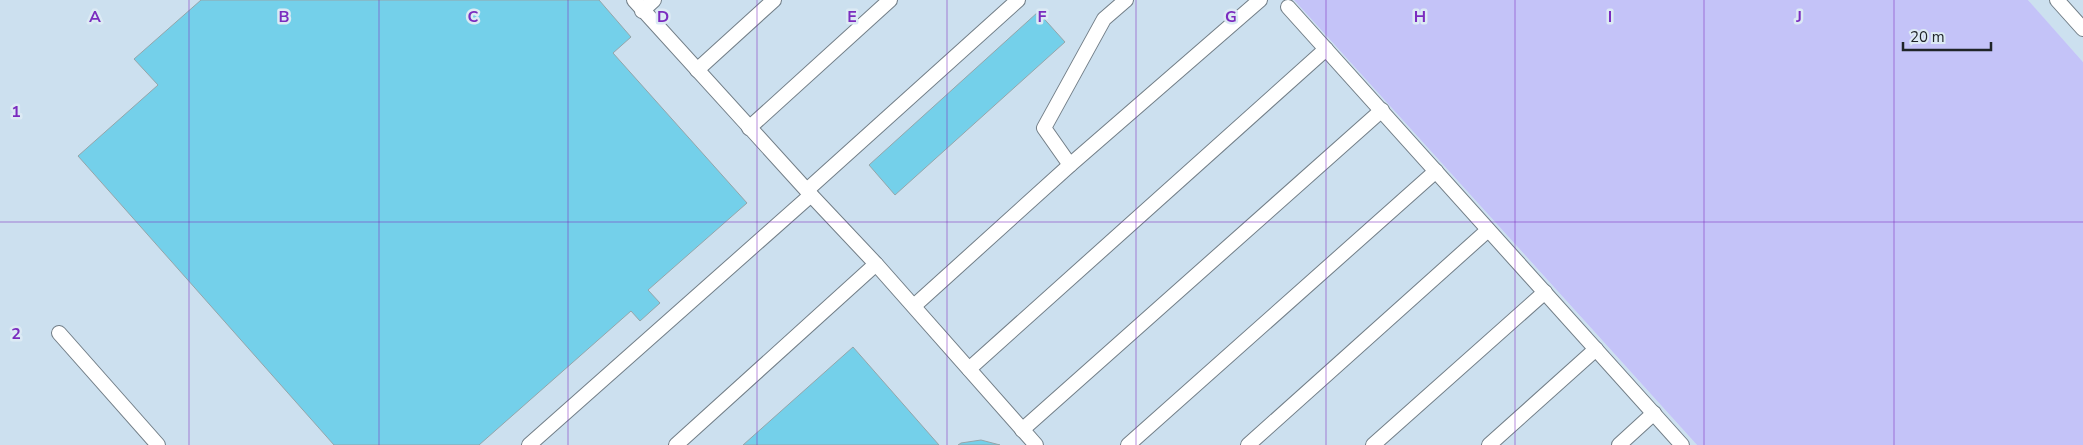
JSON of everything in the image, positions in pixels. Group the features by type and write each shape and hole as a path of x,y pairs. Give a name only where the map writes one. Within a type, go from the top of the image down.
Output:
{"lane":[{"path":"654,0 638,6 876,264 1036,445"},
{"path":"697,70 774,0"},
{"path":"749,128 890,0"},
{"path":"529,445 809,193 1018,0"},
{"path":"1070,165 1044,128 1104,19 1126,0"},
{"path":"914,306 1070,165 1260,0"},
{"path":"2057,0 2081,22"},
{"path":"1288,7 1682,445"},
{"path":"969,370 1326,49"},
{"path":"1022,430 1382,110"},
{"path":"1128,445 1436,171"},
{"path":"1248,445 1488,230"},
{"path":"676,445 876,264"},
{"path":"1372,445 1545,292"},
{"path":"59,333 158,445"},
{"path":"1489,445 1596,349"},
{"path":"1619,445 1654,414"}],"shaded area":[{"path":"0,0 1294,0 1697,445 0,445"},
{"path":"1294,0 2028,0 2083,62 2083,445 1697,445"},
{"path":"2028,0 2083,0 2083,62 2032,5"}],"building":[{"path":"201,0 599,0 631,37 613,53 747,203 648,290 660,303 640,321 631,311 479,445 334,445 78,156 158,85 134,59"},
{"path":"1038,12 1065,42 895,195 869,165"},
{"path":"853,347 939,445 743,445"},
{"path":"981,440 1000,445 958,445 961,443"}]}
